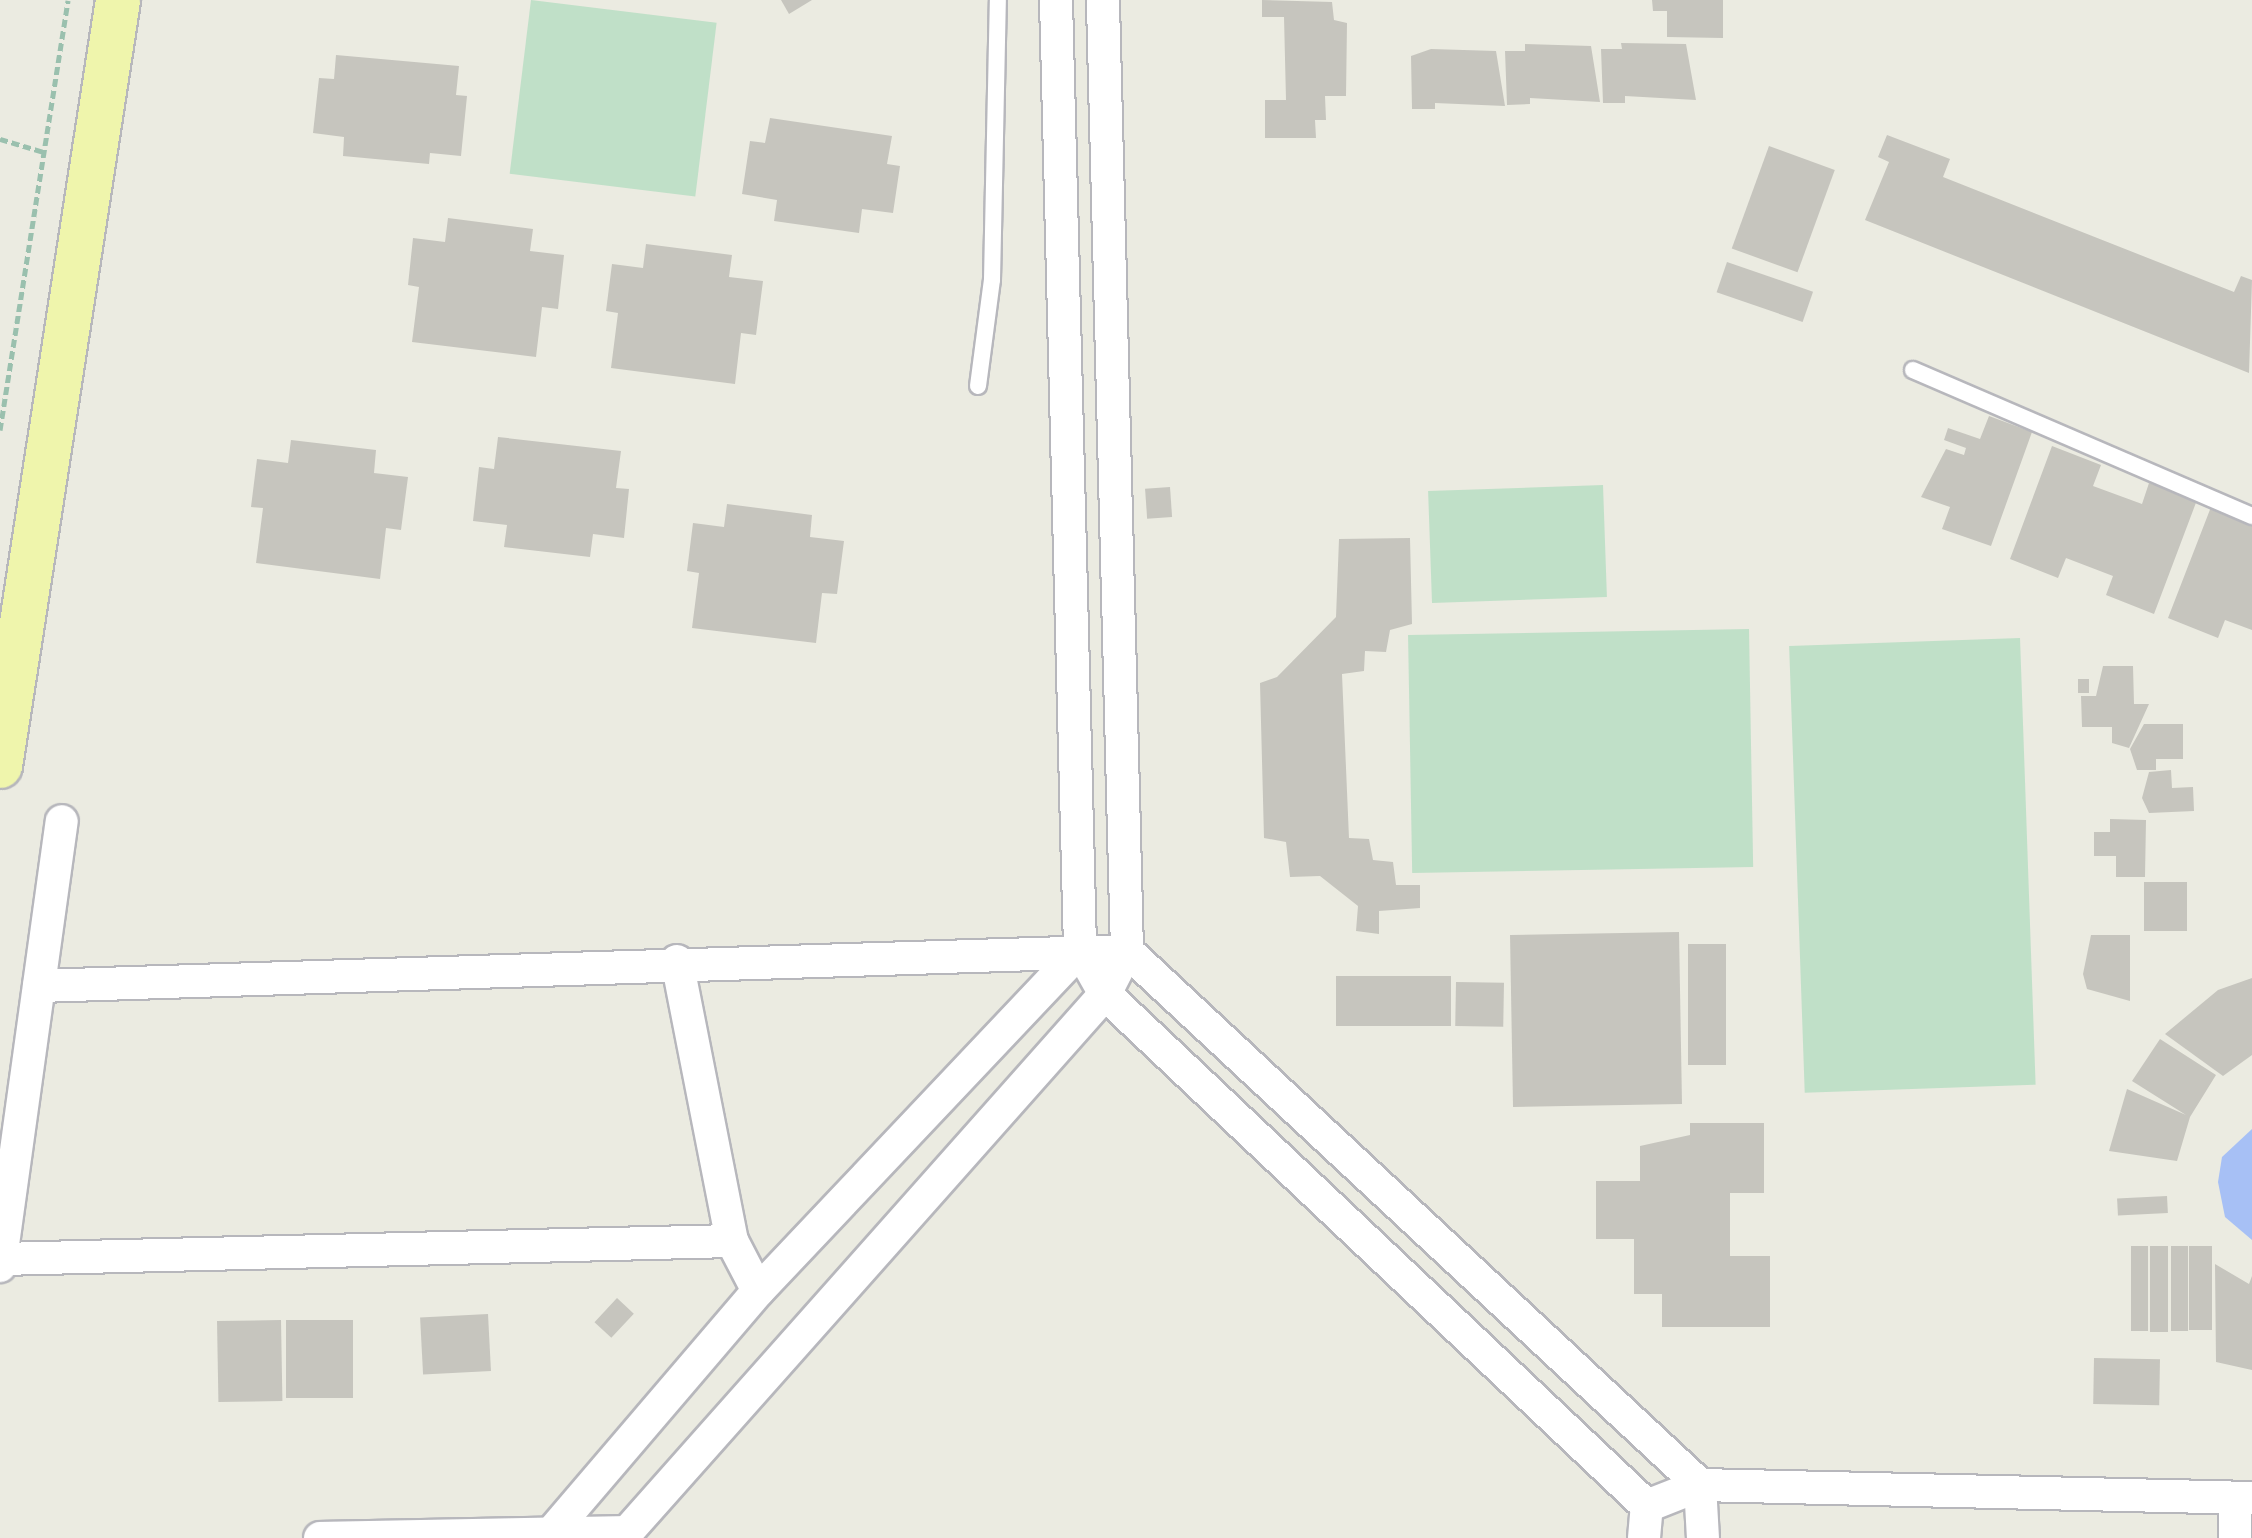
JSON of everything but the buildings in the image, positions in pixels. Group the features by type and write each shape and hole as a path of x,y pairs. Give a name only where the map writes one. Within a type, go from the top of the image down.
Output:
{"main road":[{"path":"0,766 118,0"}],"street":[{"path":"1056,0 1080,950 1105,994 1647,1506"},
{"path":"320,1538 624,1535 1105,994 1127,951 1103,0"},
{"path":"0,1266 62,821"},
{"path":"548,1536 758,1291 1080,950"},
{"path":"39,986 677,961 1127,951 1700,1485 1703,1538"},
{"path":"677,961 732,1241 758,1291"},
{"path":"1,1259 732,1241"},
{"path":"1647,1506 1700,1485 2244,1499 2235,1538"},
{"path":"1644,1538 1647,1506"}],"lane":[{"path":"978,386 992,280 998,0"},
{"path":"1913,370 2252,516"}],"path":[{"path":"0,430 68,0"},
{"path":"0,139 44,152"}],"green space":[{"path":"531,0 717,23 695,196 510,174"},
{"path":"1603,485 1607,597 1432,603 1428,491"},
{"path":"1749,629 1753,867 1412,873 1408,635"},
{"path":"2020,638 2036,1085 1805,1093 1789,646"}],"water":[{"path":"2252,1129 2252,1240 2225,1217 2218,1182 2222,1157"}]}
